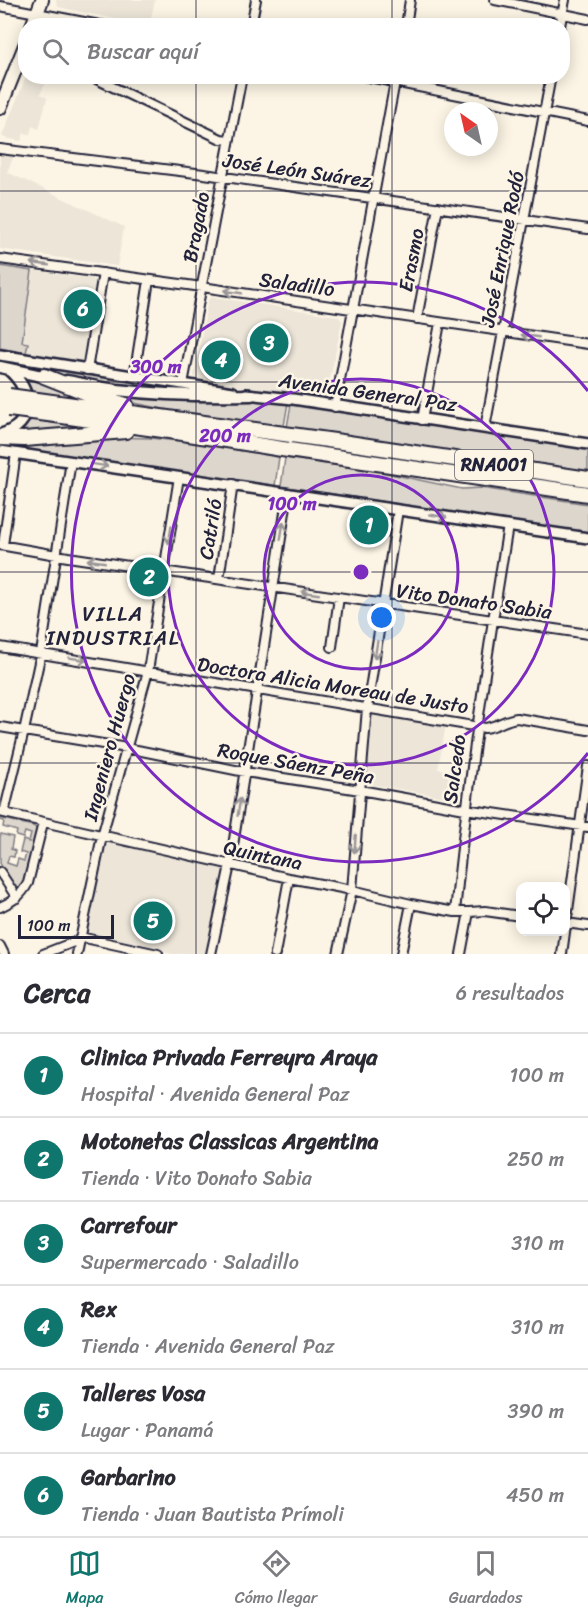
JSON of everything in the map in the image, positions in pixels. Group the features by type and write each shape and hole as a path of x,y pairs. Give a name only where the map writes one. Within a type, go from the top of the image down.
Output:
{"highway":[{"path":"44,376 171,424"},
{"name":"RNA001","path":"5,402 588,478"},
{"path":"0,437 24,439 112,432 171,424"},
{"name":"RNA001","path":"171,424 282,449 588,494"}],"main road":[{"path":"0,108 5,83 18,58"},
{"path":"4,368 114,390 212,396 251,394"},
{"path":"0,437 20,424 28,404 21,382 4,368"}],"street":[{"path":"253,18 256,0"},
{"path":"407,18 410,0"},
{"path":"495,0 588,19"},
{"path":"561,18 565,0"},
{"path":"0,6 40,6 79,18"},
{"path":"107,84 221,139 229,140"},
{"name":"Bragado","path":"183,384 240,84"},
{"path":"335,407 395,84"},
{"path":"414,84 588,121"},
{"name":"José Enrique Rodó","path":"485,428 549,84"},
{"name":"José León Suárez","path":"0,149 223,177 588,229"},
{"name":"Erasmo","path":"417,319 438,207"},
{"name":"Saladillo","path":"0,258 588,345"},
{"path":"87,370 103,273"},
{"path":"134,377 149,279"},
{"path":"422,420 440,323"},
{"name":"Avenida General Paz","path":"0,355 87,370 588,444"},
{"path":"0,450 588,538"},
{"path":"1,545 16,453"},
{"path":"2,813 24,731 41,653 71,461"},
{"name":"Ingeniero Huergo","path":"77,954 102,836 148,671 179,477"},
{"name":"Catriló","path":"219,579 233,484"},
{"path":"222,954 211,953 230,865 288,493"},
{"path":"339,954 352,890 367,708 398,510"},
{"name":"Salcedo","path":"454,912 465,809 508,526"},
{"name":"Vito Donato Sabia","path":"1,545 588,634"},
{"path":"332,647 339,597"},
{"name":"Doctora Alicia Moreau de Justo","path":"0,647 489,728 517,718 588,730"},
{"name":"Roque Sáenz Peña","path":"0,727 127,748 245,772 584,827"},
{"path":"570,902 584,827 588,766"},
{"name":"Quintana","path":"2,813 411,904 454,912 485,910 516,915"},
{"path":"0,907 24,892 43,823"},
{"path":"0,872 17,898"},
{"path":"275,954 289,878"},
{"path":"401,954 411,904"},
{"path":"461,954 469,912"},
{"path":"570,924 588,926"},
{"path":"562,954 564,936"},
{"path":"43,954 80,939 158,954"},
{"path":"0,946 4,954"}],"shaded area":[{"path":"56,0 155,0 151,18 111,18 59,7"},
{"path":"23,84 45,84 40,94 47,98 39,129 32,126 30,134 24,133 21,141 2,136"},
{"path":"0,154 14,156 7,172 124,227 117,266 0,249"},
{"path":"0,266 93,279 96,283 85,359 80,362 0,349"},
{"path":"0,266 32,271 22,342 28,343 26,353 0,348"},
{"path":"212,297 338,316 342,321 327,394 314,397 197,380 194,375 208,300"},
{"path":"29,364 196,390 195,392 104,385 58,375 29,366"},
{"path":"24,375 100,401 31,392 28,383 23,378"},
{"path":"77,386 288,403 284,426 168,410 120,400"},
{"path":"291,404 588,448 588,471 287,427"},
{"path":"31,417 103,428 15,434 26,425"},
{"path":"108,437 150,438 197,443 279,457 275,486 0,447 0,441"},
{"path":"285,458 381,472 462,489 481,488 588,504 588,533 281,486"},
{"path":"374,713 446,724 438,769 460,772 457,799 369,784 365,780 369,716"},
{"path":"0,818 33,826 38,832 25,886 18,890 0,863 0,837 1,834 13,837 11,849 15,851 14,857 9,856 7,863 16,866 18,859 24,861 26,854 20,852 23,840 29,842 31,834 25,832 23,838 16,836 17,831 3,827 4,821"},
{"path":"110,841 224,867 205,954 172,954 91,936 85,932 104,846"}],"place":[{"name":"Garbarino","path":"83,309"},
{"name":"Carrefour","path":"269,343"},
{"name":"Rex","path":"221,360"},
{"name":"Clinica Privada Ferreyra Araya","path":"369,525"},
{"name":"Motonetas Classicas Argentina","path":"149,577"},
{"name":"Talleres Vosa","path":"153,921"}],"district":[{"name":"VILLA INDUSTRIAL","path":"113,626"}]}
